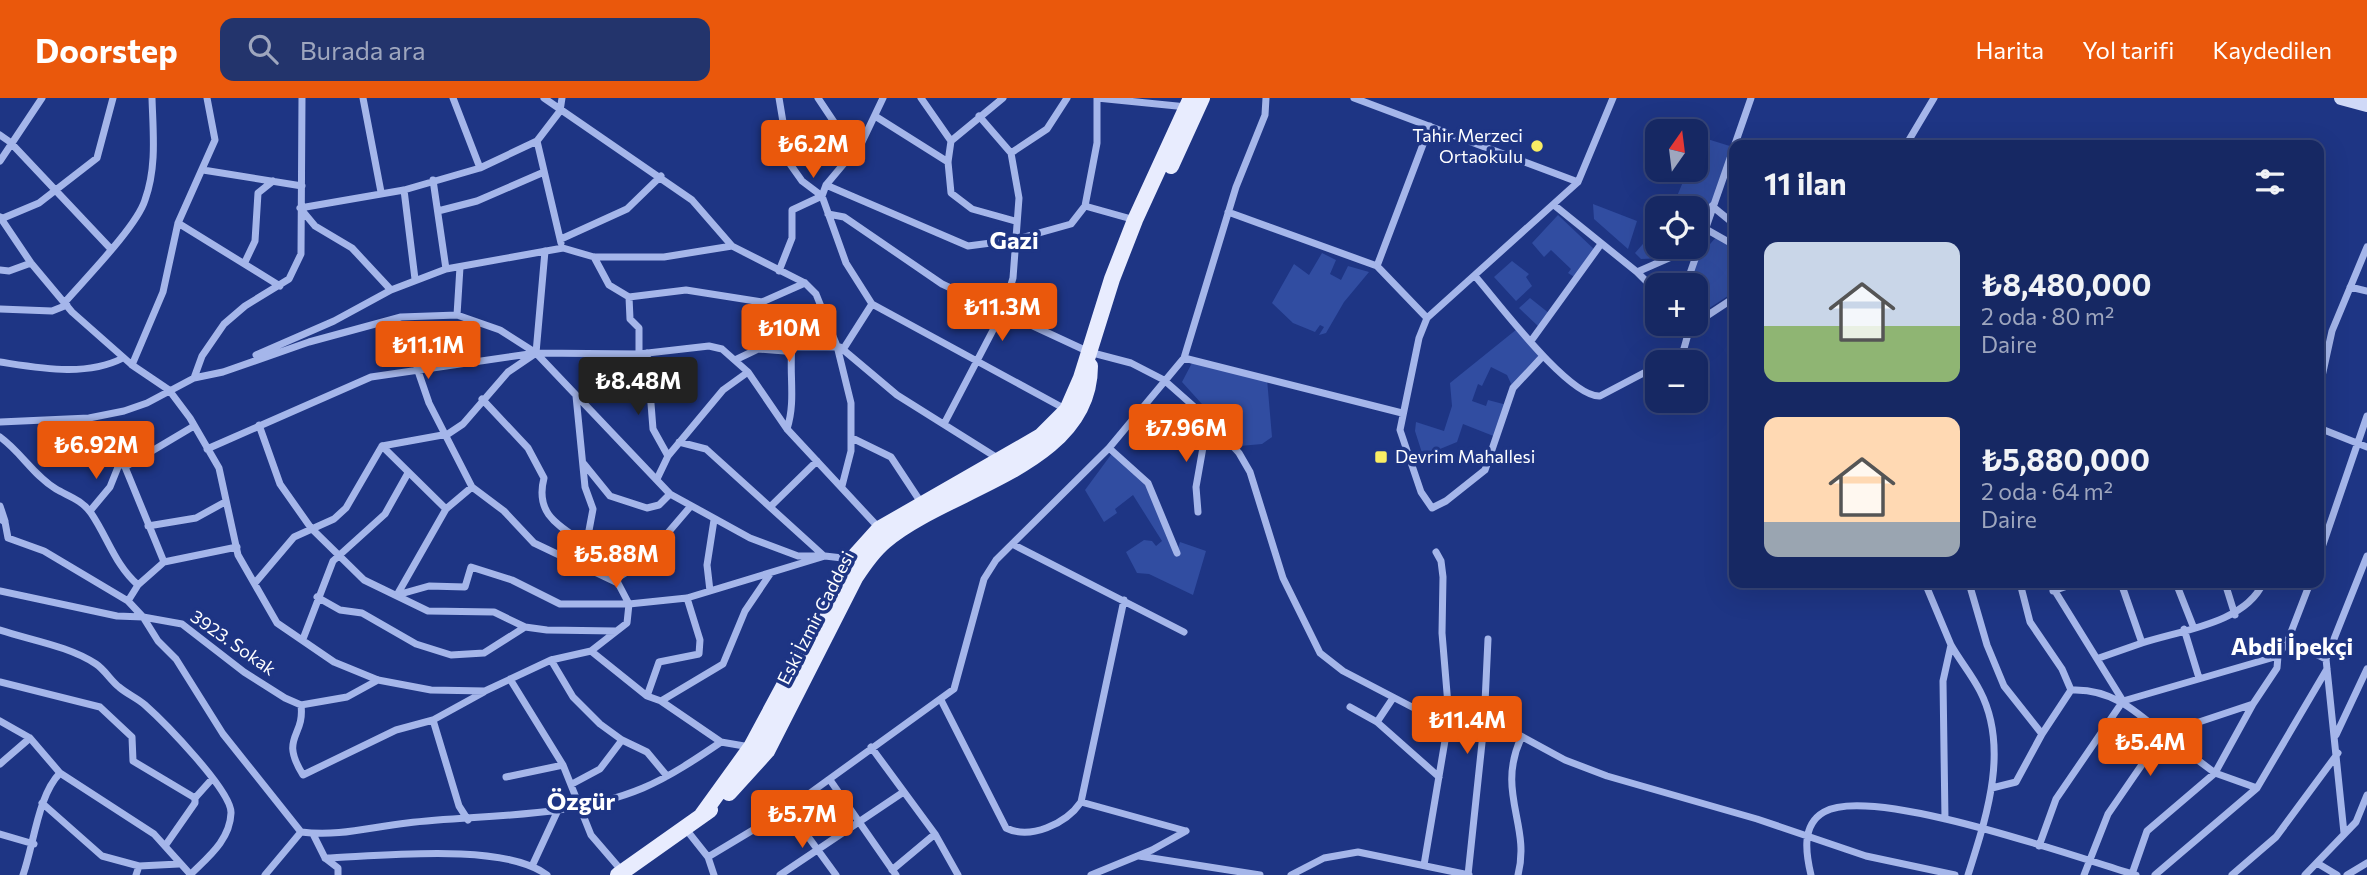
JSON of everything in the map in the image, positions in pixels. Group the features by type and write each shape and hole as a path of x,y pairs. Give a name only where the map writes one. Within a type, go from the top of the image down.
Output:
{"main road":[{"path":"2341,98 2367,105"},
{"name":"Eski İzmir Caddesi","path":"759,749 852,559 879,529 1041,436 1067,410 1090,352 1135,220 1195,103"},
{"name":"Eski İzmir Caddesi","path":"620,873 702,814 759,749 870,555 911,523 1011,469 1063,434 1079,414 1090,390 1090,352"}],"street":[{"path":"113,98 97,158 55,192 25,211 1,218 31,263 66,304 123,358 169,390 194,426 219,468 238,555 277,623 334,662 378,680 431,690 485,691"},
{"path":"0,309 52,311 66,304 130,226 145,201 154,160 152,98"},
{"path":"132,365 163,292 178,223 215,140 207,98"},
{"path":"194,378 202,356 224,324 245,306 289,279 301,254 302,98"},
{"path":"363,98 381,192"},
{"path":"453,98 480,168"},
{"path":"544,98 661,176 692,200 732,246 805,283 816,294 840,347 848,387 852,438 849,467 842,486"},
{"path":"300,208 404,190 480,168 537,141 560,111 562,98"},
{"path":"779,98 790,164 802,181 822,196 850,270 872,304 1067,410"},
{"path":"818,98 834,122 862,142"},
{"path":"779,271 792,238 792,210 822,196 826,185 862,142 883,98"},
{"path":"921,98 951,141"},
{"path":"1003,98 951,141 948,162 951,192 972,209 1015,221"},
{"path":"1011,153 1046,129 1068,98"},
{"path":"826,185 968,246 1014,240 1071,224 1085,206 1097,143 1097,98 1195,103"},
{"path":"708,857 788,809 871,747 941,701 954,689 960,677 984,579 996,560 1109,448 1184,358 1228,212 1265,116 1266,98"},
{"path":"1354,98 1578,182"},
{"path":"1543,356 1513,388 1485,470 1446,501 1432,508 1421,492 1400,430 1419,338 1427,318 1578,182 1613,98"},
{"path":"1738,140 1751,98"},
{"path":"1909,140 1934,98"},
{"path":"0,161 40,99"},
{"path":"875,116 948,162"},
{"path":"944,424 1003,311 1013,278 1015,221 1019,198 1011,153 979,116"},
{"path":"1377,266 1430,126"},
{"path":"0,135 10,142 110,248"},
{"path":"537,141 562,244"},
{"path":"1708,217 1729,167"},
{"path":"203,170 302,186"},
{"path":"438,211 477,201 544,172"},
{"path":"0,422 89,418 147,403 194,378 223,372 273,346 334,321 391,289 415,279 446,269 545,251 562,244 627,209 661,176"},
{"path":"433,180 446,269"},
{"path":"245,262 255,240 258,193 274,181"},
{"path":"404,190 415,279"},
{"path":"1554,205 1645,280"},
{"path":"1085,206 1135,220"},
{"path":"1712,206 1729,220"},
{"path":"300,208 315,226 352,248 391,289"},
{"path":"1228,212 1377,266 1427,318"},
{"path":"828,214 844,217 942,284 1090,352 1131,363 1164,380 1208,419 1239,453 1250,472 1283,578 1320,653 1343,671 1412,707 1508,729 1565,760 1607,776 1866,856 1955,875"},
{"path":"178,223 280,286"},
{"path":"1708,230 1729,242"},
{"path":"562,244 594,257 664,257 732,246"},
{"path":"1531,341 1601,244"},
{"path":"2324,367 2332,331 2367,250"},
{"path":"536,353 545,251"},
{"path":"594,257 609,285 629,297 686,290 762,302 805,283"},
{"path":"1637,272 1667,259"},
{"path":"0,270 9,271 31,263"},
{"path":"457,315 460,267"},
{"path":"1475,276 1543,356 1581,391 1590,396 1600,396 1645,372"},
{"path":"2350,287 2367,292"},
{"path":"629,297 630,319 639,328 653,429 668,456"},
{"path":"1708,314 1729,301"},
{"path":"840,347 872,304"},
{"path":"243,363 401,317 457,315 500,330 536,353 670,495 690,508 750,538 797,556 852,559"},
{"path":"207,449 371,377 417,368 536,353 643,354 709,346 722,349 748,372 787,429 879,529"},
{"path":"787,429 793,412 790,372 792,347"},
{"path":"735,360 758,349 785,351 792,347 840,347 897,395 1001,460"},
{"path":"255,583 293,537 334,519 346,508 382,446 448,434 463,424 508,372 536,353"},
{"path":"0,362 59,369 93,368 123,358"},
{"path":"1184,358 1402,413"},
{"path":"417,368 429,402 448,434 472,487 504,511 534,543 618,580"},
{"path":"657,479 668,456 723,390 748,372"},
{"path":"576,396 585,487 593,509 587,541"},
{"path":"378,680 347,697 301,705 303,718 292,738 291,756 303,775 396,730 433,720 485,691 551,660 591,651 627,623 629,604 602,554 587,541 556,525 545,511 540,494 544,478 528,448 482,399"},
{"path":"2324,538 2367,416"},
{"path":"89,418 94,456 122,464"},
{"path":"1198,512 1196,487 1208,419"},
{"path":"259,425 280,484 311,528 364,580 428,611 495,612 525,627 547,630 616,631"},
{"path":"90,511 110,487 122,464 194,426"},
{"path":"2324,430 2367,447"},
{"path":"0,437 18,450 38,476 56,489 73,496 90,511 122,571 138,585"},
{"path":"852,438 891,457 908,478 922,504"},
{"path":"679,442 706,449 825,556"},
{"path":"382,446 446,509"},
{"path":"1109,448 1148,483 1177,552"},
{"path":"770,507 817,461"},
{"path":"584,463 610,496 647,508 659,505 670,495"},
{"path":"122,464 164,562"},
{"path":"303,639 317,597 337,555 367,533 385,514 408,473"},
{"path":"397,595 446,509 472,487"},
{"path":"148,526 196,518 225,502"},
{"path":"0,506 4,538 44,551 128,601 143,617 159,641 176,659 223,734 301,832 354,833 406,823 468,820 488,815 580,806 641,789 721,742"},
{"path":"618,580 642,563 690,508"},
{"path":"710,590 707,565 714,520"},
{"path":"1014,545 1184,632"},
{"path":"128,601 138,585 164,562 237,547"},
{"path":"1424,864 1449,717 1442,633 1443,577 1441,561 1436,552"},
{"path":"397,595 429,586 465,587 471,567 512,580 560,604 629,604 687,598 825,556"},
{"path":"2344,833 2338,752 2326,659 2367,556"},
{"path":"661,701 723,664 745,611 770,574"},
{"path":"1927,588 1951,645 1981,692 1993,739 1992,788 1968,875"},
{"path":"1970,588 1987,645 2004,687 2042,734"},
{"path":"2022,588 2030,622 2062,669 2071,690"},
{"path":"2053,588 2099,657 2123,701"},
{"path":"2123,588 2142,643"},
{"path":"2178,588 2193,626"},
{"path":"2227,588 2235,615"},
{"path":"2099,657 2235,615 2249,605 2260,588"},
{"path":"1811,875 1807,836 1824,811 1871,805 1945,819 2134,874 2147,831 2215,773 2253,704 2277,668 2278,656 2288,640 2308,588"},
{"name":"3923. Sokak","path":"0,592 117,616 143,617 183,624 244,671 285,698 301,705"},
{"path":"317,597 340,610 362,613 416,644 451,655 484,653 525,627"},
{"path":"647,696 659,662 699,654 700,640 687,598"},
{"path":"941,701 1006,828 1018,834 1035,833 1076,811 1082,802 1124,600"},
{"path":"2184,629 2199,678"},
{"path":"0,630 67,651 96,664 119,688 142,703 173,731 224,795 231,813 221,844 191,875 155,834 60,773 30,738 0,721"},
{"path":"1291,875 1306,865 1343,852 1358,852 1468,875 1485,724 1488,639"},
{"path":"2288,640 2326,659"},
{"path":"1945,819 1943,681 1951,645"},
{"path":"591,651 647,696 661,701 721,742 759,749"},
{"path":"2039,846 2056,799 2123,701 2278,656"},
{"path":"551,660 573,696 622,740 647,752 667,776"},
{"path":"2155,875 2257,788 2327,669"},
{"path":"2336,735 2367,669"},
{"path":"510,679 564,765 591,835 620,873"},
{"path":"0,682 100,707 132,737 133,761 195,798"},
{"path":"2071,690 2086,689 2123,701 2215,773 2257,788"},
{"path":"1992,788 2017,782 2042,734 2071,690"},
{"path":"1377,722 1393,698"},
{"path":"2084,875 2108,814 2163,734 2253,704"},
{"path":"1350,707 1377,722 1439,777"},
{"path":"433,720 459,806 468,820"},
{"path":"0,764 30,738"},
{"path":"1518,875 1521,844 1511,797 1510,772 1521,738"},
{"path":"572,784 600,769 622,740"},
{"path":"871,747 934,834 958,875"},
{"path":"2232,875 2276,837 2338,752"},
{"path":"506,777 564,765"},
{"path":"23,875 34,844 42,803 50,783 60,773"},
{"path":"164,846 195,798 212,779"},
{"path":"830,780 894,872 934,834"},
{"path":"780,875 902,793"},
{"path":"2305,875 2356,822 2367,795"},
{"path":"1082,802 1186,831 1139,856 1095,874"},
{"path":"42,803 102,856 139,866 179,864"},
{"path":"788,809 836,875"},
{"path":"533,864 558,810"},
{"path":"685,828 708,857 714,875"},
{"path":"265,875 301,832"},
{"path":"0,834 34,844"},
{"path":"313,834 325,858 338,868 338,875"},
{"path":"325,858 484,856 533,864 547,875"},
{"path":"1139,856 1260,875"},
{"path":"2317,863 2337,875"},
{"path":"2347,875 2367,863"},
{"path":"136,875 139,866"}],"shaded area":[{"path":"1708,139 1729,146 1729,158 1708,217 1708,196 1677,196 1683,182 1708,182"},
{"path":"1593,204 1637,221 1628,249 1594,219"},
{"path":"1558,215 1596,251 1576,278 1568,273 1571,269 1551,250 1544,257 1532,243"},
{"path":"1717,236 1729,242 1729,295 1708,309 1708,273 1695,273 1692,265 1697,259 1708,259 1708,246"},
{"path":"1645,242 1645,259 1641,259 1635,253"},
{"path":"1322,253 1336,260 1330,274 1341,280 1348,266 1369,272 1344,302 1326,333 1319,335 1324,327 1320,325 1315,332 1293,323 1272,303 1294,264 1309,275"},
{"path":"1512,261 1529,274 1526,277 1532,286 1516,301 1494,277"},
{"path":"1530,298 1550,314 1540,328 1519,308"},
{"path":"1517,329 1543,356 1513,388 1507,375 1491,367 1482,386 1478,384 1472,401 1486,406 1488,400 1507,405 1496,437 1463,424 1457,442 1423,456 1415,431 1416,422 1444,431 1452,406 1450,383"},
{"path":"1193,361 1267,379 1272,437 1262,444 1240,446 1182,382"},
{"path":"1113,452 1148,483 1177,551 1180,542 1206,551 1193,595 1149,574 1137,573 1126,552 1144,540 1152,541 1156,546 1162,541 1133,495 1115,509 1117,513 1104,522 1085,490"}],"place":[{"name":"Tahir Merzeci Ortaokulu","path":"1537,146"},
{"name":"Devrim Mahallesi","path":"1381,457"}],"district":[{"name":"Gazi","path":"1014,241"},
{"name":"Abdi İpekçi","path":"2292,647"},
{"name":"Özgür","path":"581,802"}]}
